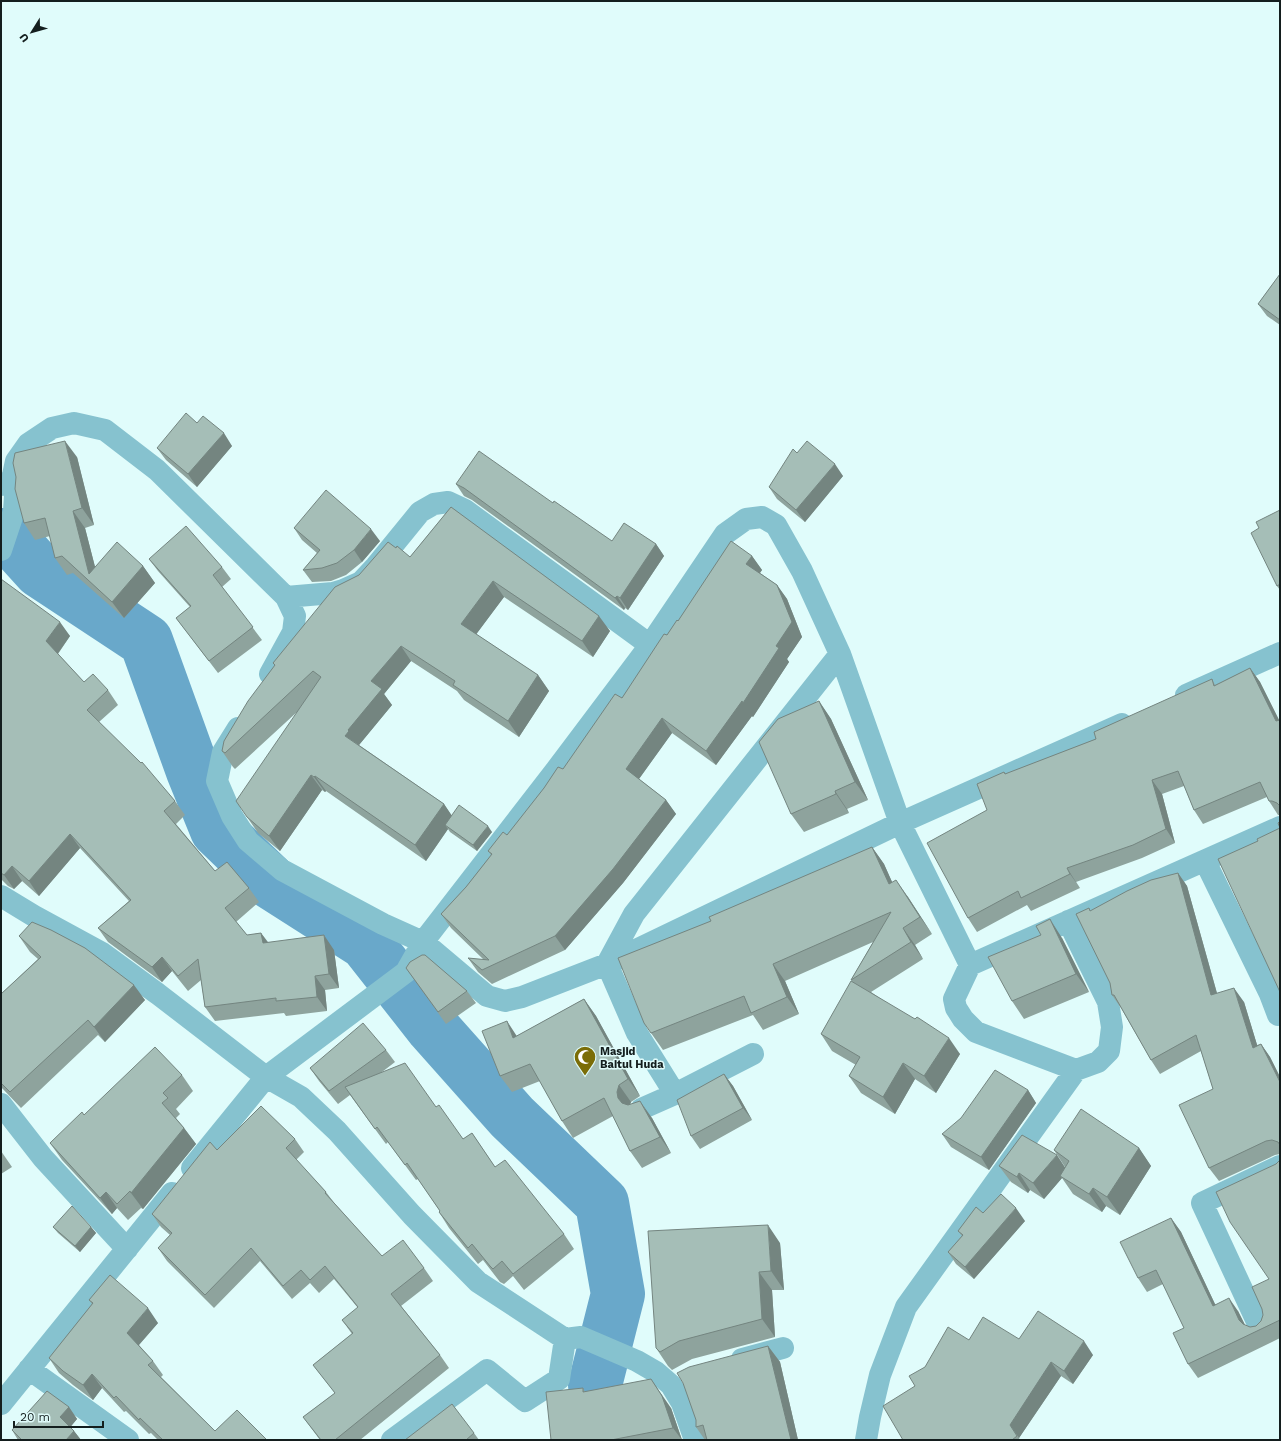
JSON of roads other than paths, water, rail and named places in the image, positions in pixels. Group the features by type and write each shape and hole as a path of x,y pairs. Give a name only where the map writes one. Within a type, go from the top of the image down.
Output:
{"street":[{"path":"1,550 14,511 15,496 7,482 16,461 28,444 52,428 74,423 105,430 158,470 286,597 295,616 293,632 278,662 258,694"},
{"path":"286,597 333,593 361,582 420,512 434,504 448,502 465,510 650,645"},
{"path":"1,1404 266,1077 406,972 423,942 556,770 650,645 725,534 746,519 762,517 776,525 802,571 840,654 900,823 970,965"},
{"path":"1165,704 1280,653"},
{"path":"606,964 634,914 840,654"},
{"path":"246,713 223,752 218,781 232,816 248,840 282,870 383,924 423,942 488,996 504,1001 522,997 606,964 900,823 1137,717"},
{"path":"1076,1070 976,1032 956,1008 954,1000 970,965 1280,827"},
{"path":"1205,861 1270,994 1278,1015"},
{"path":"1,896 102,953 266,1077 301,1097 337,1131 412,1215 478,1282 573,1338 637,1360 656,1372 671,1385 682,1403 695,1440"},
{"path":"866,1440 880,1375 906,1307 1076,1070 1098,1062 1110,1051 1112,1027 1108,1002 1068,921"},
{"path":"606,964 637,1034 675,1094"},
{"path":"641,1109 675,1094 753,1054"},
{"path":"1,1104 43,1158 127,1249"},
{"path":"1260,1328 1202,1203 1280,1166"},
{"path":"392,1440 487,1370 524,1401 559,1379 573,1338"},
{"path":"724,1364 783,1348"},
{"path":"29,1369 128,1440"},
{"path":"671,1385 690,1374"}],"waterway":[{"path":"1,535 13,541 40,571 146,641 193,771 217,830 272,883 366,943 432,1027 512,1117 602,1203 618,1294 595,1385 605,1440"}],"place":[{"name":"Masjid Baitul Huda","path":"585,1076"}]}
